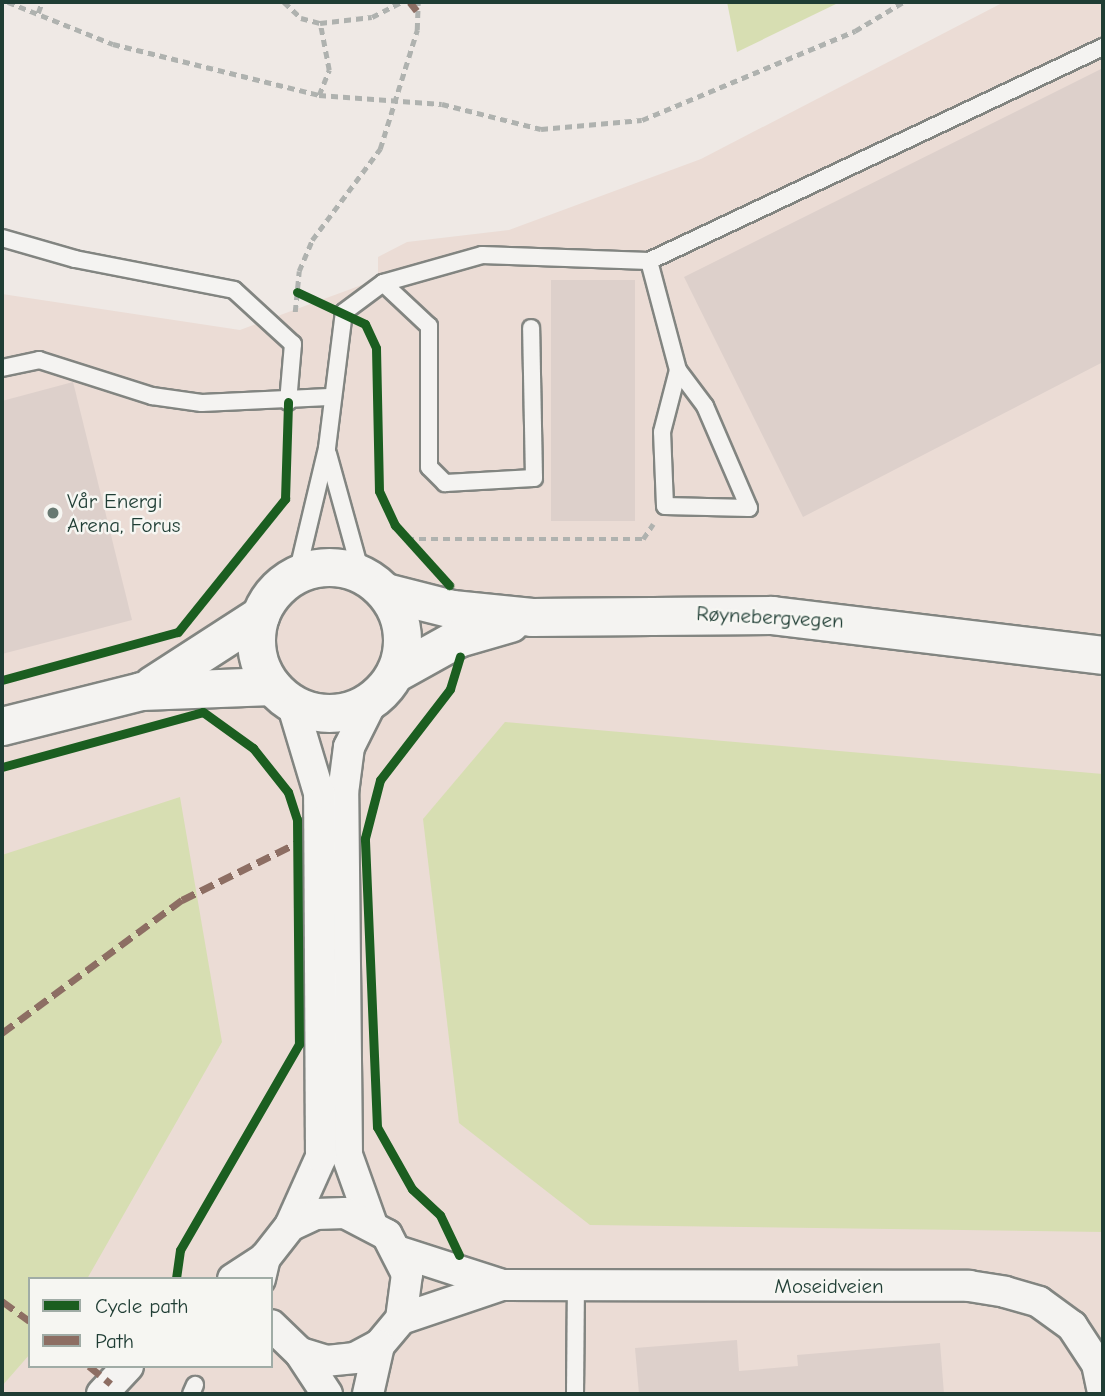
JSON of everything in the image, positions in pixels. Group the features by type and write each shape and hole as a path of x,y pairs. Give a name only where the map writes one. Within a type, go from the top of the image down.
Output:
{"street":[{"name":"Røynebergvegen","path":"141,691 260,615 275,591 297,574 318,567 373,582 452,609 531,617 772,615 1103,654"},
{"path":"373,582 402,631 384,686 349,747 342,793 347,1155 371,1222 400,1252 407,1274 401,1319"},
{"path":"239,1277 263,1269 290,1226 321,1157 319,793 282,695 257,652 260,615"},
{"name":"Røynebergvegen","path":"2,726 141,691 282,695 333,713 384,686 458,638 531,617"},
{"name":"Røynebergvegen","path":"1008,641 1103,669"},
{"path":"290,1226 326,1214 371,1222"},
{"path":"400,1252 502,1285"},
{"path":"280,1337 345,1359 379,1345 401,1319 502,1285"},
{"name":"Moseidveien","path":"502,1285 576,1288 969,1286 1005,1292 1039,1302 1072,1326 1097,1364 1103,1393"},
{"path":"280,1337 327,1394"},
{"path":"368,1394 379,1345"},
{"path":"102,1394 128,1368"}],"lane":[{"path":"297,574 327,448 329,397 344,312 383,283 482,255 649,261 1103,47"},
{"path":"2,238 75,259 234,290 293,344 288,402"},
{"path":"649,261 678,370 705,406 749,508 665,506 662,432 678,370"},
{"path":"383,283 429,326 429,467 445,483 534,478 531,328"},
{"path":"2,368 39,360 152,396 288,402 329,397"},
{"path":"327,448 373,582"},
{"path":"575,1394 576,1288"}],"path":[{"path":"8,2 113,44 319,95 395,98 541,130 642,120 855,31 903,2"},
{"path":"37,13 42,2"},
{"path":"284,2 301,18 320,23 372,17 402,2"},
{"path":"293,344 297,292 312,240 380,149 417,30 418,2"},
{"path":"319,95 329,70 320,23"},
{"path":"297,292 344,312"},
{"path":"404,536 643,539 665,506"},
{"path":"404,536 416,548"}],"shaded area":[{"path":"1004,2 1103,2 1103,1394 2,1394 2,294 240,330 378,279 378,257 407,242 509,230 701,159"}],"green space":[{"path":"727,2 840,2 737,52"},
{"path":"505,722 1103,774 1103,1232 590,1225 459,1123 423,819"},
{"path":"180,797 222,1042 88,1277 28,1277 28,1356 2,1386 2,855"}],"building":[{"path":"1103,68 1103,362 803,517 684,277"},
{"path":"551,280 635,280 635,521 551,521"},
{"name":"Vår Energi Arena, Forus","path":"73,382 132,620 2,654 2,401"},
{"path":"737,1340 739,1371 798,1366 797,1355 940,1343 944,1394 639,1394 635,1348"}],"marked path":[{"path":"410,2 417,11"},
{"path":"2,1033 182,900 297,843"},
{"path":"2,1301 28,1320"},
{"path":"91,1368 111,1384"}],"cycle path":[{"path":"297,292 365,324 376,348 379,491 395,525 449,585"},
{"path":"2,680 178,632 285,499 288,402"},
{"path":"459,1255 440,1215 412,1189 377,1127 365,838 380,780 450,689 460,656"},
{"path":"2,767 203,712 253,748 288,792 297,819 299,1044 180,1250 176,1277"}],"place":[{"name":"Vår Energi Arena, Forus","path":"53,513"}]}
